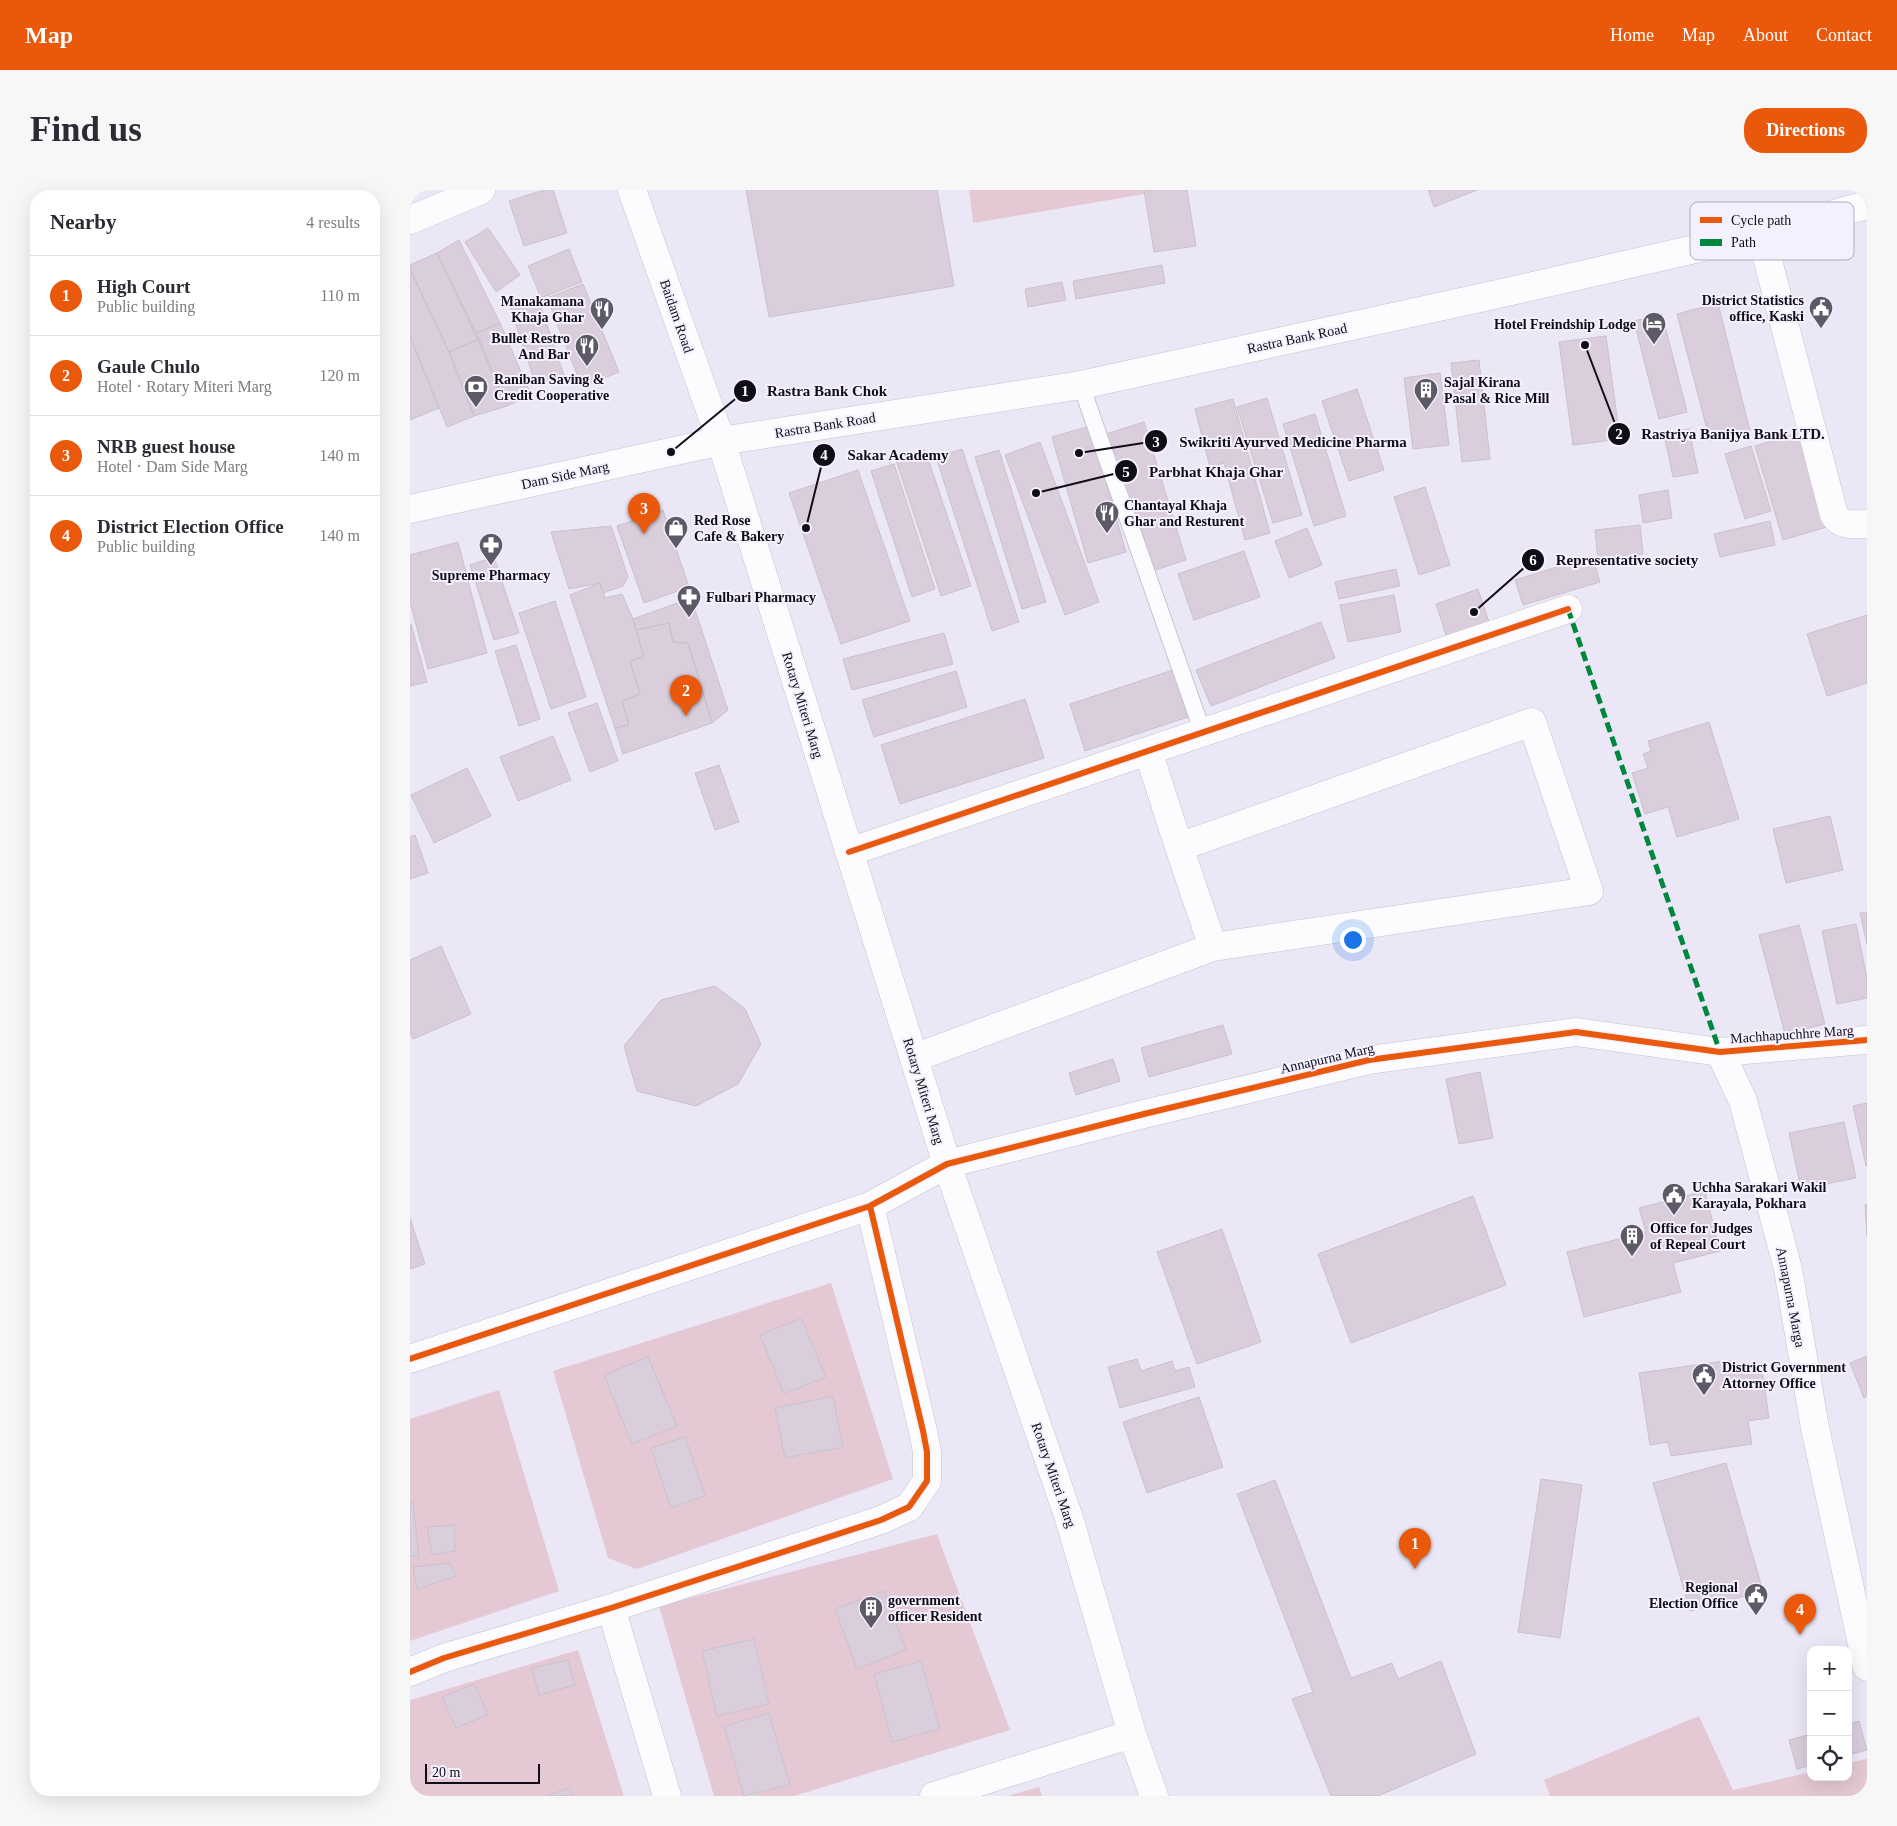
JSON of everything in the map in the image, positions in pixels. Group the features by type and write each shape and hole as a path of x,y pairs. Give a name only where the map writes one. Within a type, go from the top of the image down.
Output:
{"street":[{"path":"410,220 482,190"},
{"name":"Baidam Road","path":"632,190 721,441"},
{"name":"Rastra Bank Road","path":"1854,209 1867,206"},
{"name":"Rastra Bank Road","path":"721,441 1081,385 1690,250"},
{"path":"1768,260 1834,515 1838,521 1844,524 1867,524"},
{"name":"Dam Side Marg","path":"410,509 721,441"},
{"name":"Rotary Miteri Marg","path":"721,441 947,1164 1069,1518 1132,1734 1154,1796"},
{"path":"849,852 1568,609"},
{"path":"914,1058 1213,947 1590,891 1532,722 1178,847"},
{"path":"1148,751 1178,847 1213,947"},
{"name":"Annapurna Marg","path":"410,1359 870,1206 947,1164 1369,1060 1576,1032 1720,1052"},
{"name":"Machhapuchhre Marg","path":"1720,1052 1867,1040"},
{"name":"Annapurna Marga","path":"1720,1052 1743,1101 1788,1269 1814,1428 1867,1667"},
{"path":"410,1672 444,1658 611,1608 881,1520 909,1507 927,1481 927,1452 870,1206"},
{"path":"611,1608 667,1796"},
{"path":"934,1796 1132,1734"}],"lane":[{"path":"1081,385 1203,733"}],"shaded area":[{"path":"969,190 1144,190 1145,194 973,223"},
{"path":"831,1283 893,1479 637,1569 608,1558 553,1371","holes":["801,1318 826,1377 785,1394 760,1335","604,1375 676,1426 632,1444","833,1397 843,1447 785,1458 775,1408","685,1437 705,1496 672,1508 651,1449"]},
{"path":"499,1390 559,1591 410,1641 410,1419"},
{"path":"937,1534 1010,1730 794,1796 749,1796 789,1784 769,1714 724,1726 744,1796 714,1796 659,1606","holes":["884,1591 906,1650 858,1668 835,1609","754,1639 769,1704 717,1716 702,1651","921,1661 940,1729 892,1742 874,1674"]},
{"path":"578,1650 624,1796 572,1796 569,1788 546,1796 410,1796 410,1700","holes":["568,1660 575,1685 533,1668","474,1684 487,1715 456,1728 442,1697"]},
{"path":"1699,1716 1733,1790 1807,1773 1807,1781 1852,1781 1852,1762 1867,1759 1867,1796 1550,1796 1544,1780"},
{"path":"1039,1787 1042,1796 1008,1796"}],"building":[{"path":"544,190 553,190 567,233 524,246 509,201"},
{"path":"746,190 937,190 954,286 769,317"},
{"path":"1144,190 1187,190 1196,246 1154,252"},
{"path":"1428,190 1477,190 1434,207"},
{"path":"488,228 520,275 496,292 465,242"},
{"path":"459,240 500,323 475,334 437,253"},
{"path":"569,249 582,282 541,298 528,266"},
{"path":"437,253 479,339 449,352 410,269 410,265"},
{"path":"1162,265 1165,283 1076,299 1073,281"},
{"path":"410,269 449,352 474,416 447,427 410,336"},
{"path":"1062,282 1066,300 1028,307 1025,289"},
{"path":"583,284 619,372 582,387 547,298"},
{"path":"538,298 564,375 536,385 510,307"},
{"path":"1718,303 1750,431 1710,441 1677,314"},
{"path":"1662,314 1687,412 1659,419 1634,321"},
{"path":"500,323 531,395 507,406 475,334"},
{"path":"410,336 439,408 410,420"},
{"path":"1606,336 1620,439 1573,445 1559,342"},
{"path":"479,339 507,406 474,416 449,352"},
{"path":"1479,360 1490,459 1462,462 1451,363"},
{"name":"Sajal Kirana Pasal & Rice Mill","path":"1440,373 1449,445 1413,449 1404,378"},
{"path":"1357,389 1384,470 1349,481 1322,401"},
{"path":"1267,398 1302,515 1273,523 1237,407"},
{"path":"1233,399 1270,533 1245,540 1224,463 1210,467 1195,409"},
{"path":"1315,414 1346,516 1314,526 1283,424"},
{"path":"1144,422 1186,560 1149,572 1106,434"},
{"path":"1090,426 1126,552 1088,563 1052,437"},
{"path":"1689,429 1698,473 1673,477 1664,434"},
{"path":"1802,432 1830,526 1783,540 1755,446"},
{"path":"1040,442 1099,602 1065,615 1005,455"},
{"path":"1751,446 1771,511 1745,519 1725,454"},
{"path":"962,449 1019,622 992,631 936,457"},
{"path":"925,450 971,586 941,596 896,460"},
{"path":"999,450 1046,602 1022,609 975,457"},
{"path":"894,464 935,589 912,597 871,471"},
{"path":"858,470 910,621 841,644 789,493"},
{"path":"1425,487 1450,565 1419,575 1394,497"},
{"path":"1668,490 1672,518 1643,523 1639,495"},
{"path":"663,510 689,587 644,603 617,526"},
{"path":"1770,521 1775,545 1720,557 1714,534"},
{"path":"1640,525 1643,554 1598,559 1595,530"},
{"path":"611,526 628,577 623,586 603,593 600,583 569,589 551,532"},
{"path":"1307,528 1322,565 1289,578 1275,541"},
{"path":"458,542 487,653 428,669 410,602 410,555"},
{"path":"1244,551 1260,597 1194,620 1178,574"},
{"path":"1592,556 1600,582 1523,605 1515,580"},
{"path":"494,557 519,633 494,640 470,565"},
{"path":"1396,569 1400,586 1339,599 1335,582"},
{"path":"600,583 605,598 622,594 633,619 644,657 630,661 640,694 622,701 629,725 615,728 570,595"},
{"path":"1478,589 1490,625 1447,638 1436,604"},
{"path":"1394,595 1401,632 1348,642 1340,605"},
{"path":"691,598 728,710 712,723 688,643 673,642 669,623 636,630 633,619"},
{"path":"555,601 586,697 551,709 519,613"},
{"path":"1867,615 1867,683 1827,696 1807,634"},
{"path":"1321,622 1335,658 1211,706 1196,670"},
{"path":"669,623 673,642 688,643 712,723 623,754 615,728 629,725 622,701 640,694 630,661 644,657 636,630"},
{"path":"410,624 427,682 410,686"},
{"path":"944,633 953,664 852,690 843,659"},
{"path":"516,645 540,719 519,726 495,651"},
{"path":"1173,670 1188,717 1085,751 1070,704"},
{"path":"956,671 967,707 874,737 862,700"},
{"path":"1025,699 1044,758 900,804 881,745"},
{"path":"597,703 618,761 590,772 568,713"},
{"path":"1709,722 1739,819 1677,837 1668,807 1645,814 1632,773 1648,768 1643,754 1651,751 1648,741"},
{"path":"553,736 571,780 518,801 500,757"},
{"path":"719,765 739,822 715,830 695,773"},
{"path":"467,768 491,816 434,843 411,795"},
{"path":"1830,816 1843,870 1786,883 1773,829"},
{"path":"415,835 428,873 410,879 410,837"},
{"path":"1867,912 1867,944 1860,913"},
{"path":"1856,924 1867,978 1867,998 1837,1004 1822,931"},
{"path":"1799,925 1825,1024 1785,1034 1759,935"},
{"path":"441,946 471,1014 413,1039 410,1032 410,960"},
{"path":"715,986 745,1009 761,1044 738,1084 696,1106 637,1091 624,1046 661,1000"},
{"path":"1223,1025 1232,1054 1149,1077 1141,1048"},
{"path":"1113,1059 1120,1081 1076,1095 1069,1073"},
{"path":"1480,1072 1493,1138 1459,1144 1446,1079"},
{"path":"1867,1103 1867,1166 1866,1166 1853,1106"},
{"path":"1844,1122 1856,1178 1801,1189 1789,1133"},
{"name":"Office for Judges of Repeal Court","path":"1705,1191 1720,1251 1673,1263 1681,1292 1584,1317 1567,1252 1646,1232 1639,1208"},
{"path":"1473,1196 1506,1285 1351,1343 1318,1254"},
{"path":"1867,1204 1867,1236 1865,1205"},
{"path":"410,1218 425,1264 410,1269"},
{"path":"1222,1229 1261,1342 1197,1364 1157,1252"},
{"path":"801,1318 826,1377 784,1394 760,1335"},
{"path":"1867,1356 1867,1396 1864,1398 1850,1363"},
{"path":"648,1357 677,1426 632,1444 604,1375"},
{"path":"1137,1359 1141,1371 1172,1361 1175,1371 1189,1367 1195,1387 1120,1408 1108,1367"},
{"name":"District Government Attorney Office","path":"1731,1360 1733,1374 1762,1370 1769,1418 1748,1421 1752,1444 1671,1456 1668,1442 1650,1445 1639,1373"},
{"path":"833,1396 843,1447 785,1458 775,1408"},
{"path":"1199,1397 1223,1467 1147,1493 1123,1422"},
{"path":"685,1437 705,1496 671,1508 651,1448"},
{"path":"1726,1463 1763,1591 1690,1611 1653,1483"},
{"path":"1541,1479 1582,1485 1560,1638 1518,1632"},
{"path":"1275,1480 1351,1678 1392,1663 1398,1679 1441,1661 1476,1754 1378,1796 1331,1796 1292,1699 1313,1692 1237,1494"},
{"path":"410,1503 413,1503 419,1557 410,1556"},
{"path":"455,1525 455,1551 432,1555 427,1527"},
{"path":"449,1563 456,1576 417,1589 413,1567"},
{"name":"government officer Resident","path":"884,1591 906,1650 857,1669 835,1609"},
{"path":"754,1639 769,1704 717,1716 702,1651"},
{"path":"568,1660 575,1685 539,1695 532,1668"},
{"path":"921,1661 940,1729 892,1742 874,1674"},
{"path":"474,1684 488,1715 456,1728 442,1697"},
{"path":"769,1713 790,1785 744,1796 724,1726"},
{"path":"1859,1721 1867,1750 1852,1754 1852,1736 1852,1723"},
{"path":"1807,1735 1807,1766 1797,1769 1789,1740"},
{"path":"569,1788 572,1796 546,1796"}],"marked path":[{"path":"1568,609 1720,1052"}],"cycle path":[{"path":"849,852 1568,609"},
{"path":"410,1359 870,1206 947,1164 1369,1060 1576,1032 1720,1052 1867,1040"},
{"path":"410,1672 444,1658 611,1608 881,1520 909,1507 927,1481 927,1452 870,1206"}],"place":[{"name":"District Statistics office, Kaski","path":"1821,329"},
{"name":"Manakamana Khaja Ghar","path":"602,330"},
{"name":"Rastriya Banijya Bank LTD.","path":"1585,345"},
{"name":"Hotel Freindship Lodge","path":"1654,345"},
{"name":"Bullet Restro And Bar","path":"587,367"},
{"name":"Raniban Saving & Credit Cooperative","path":"476,408"},
{"name":"Sajal Kirana Pasal & Rice Mill","path":"1426,411"},
{"name":"Rastra Bank Chok","path":"671,452"},
{"name":"Swikriti Ayurved Medicine Pharma","path":"1079,453"},
{"name":"Parbhat Khaja Ghar","path":"1036,493"},
{"name":"Sakar Academy","path":"806,528"},
{"name":"NRB guest house","path":"644,534"},
{"name":"Chantayal Khaja Ghar and Resturent","path":"1107,534"},
{"name":"Red Rose Cafe & Bakery","path":"676,549"},
{"name":"Supreme Pharmacy","path":"491,566"},
{"name":"Representative society","path":"1474,612"},
{"name":"Fulbari Pharmacy","path":"689,618"},
{"name":"Gaule Chulo","path":"686,716"},
{"name":"Uchha Sarakari Wakil Karayala, Pokhara","path":"1674,1216"},
{"name":"Office for Judges of Repeal Court","path":"1632,1257"},
{"name":"District Government Attorney Office","path":"1704,1396"},
{"name":"High Court","path":"1415,1569"},
{"name":"Regional Election Office","path":"1756,1616"},
{"name":"government officer Resident","path":"871,1629"},
{"name":"District Election Office","path":"1800,1635"}]}
